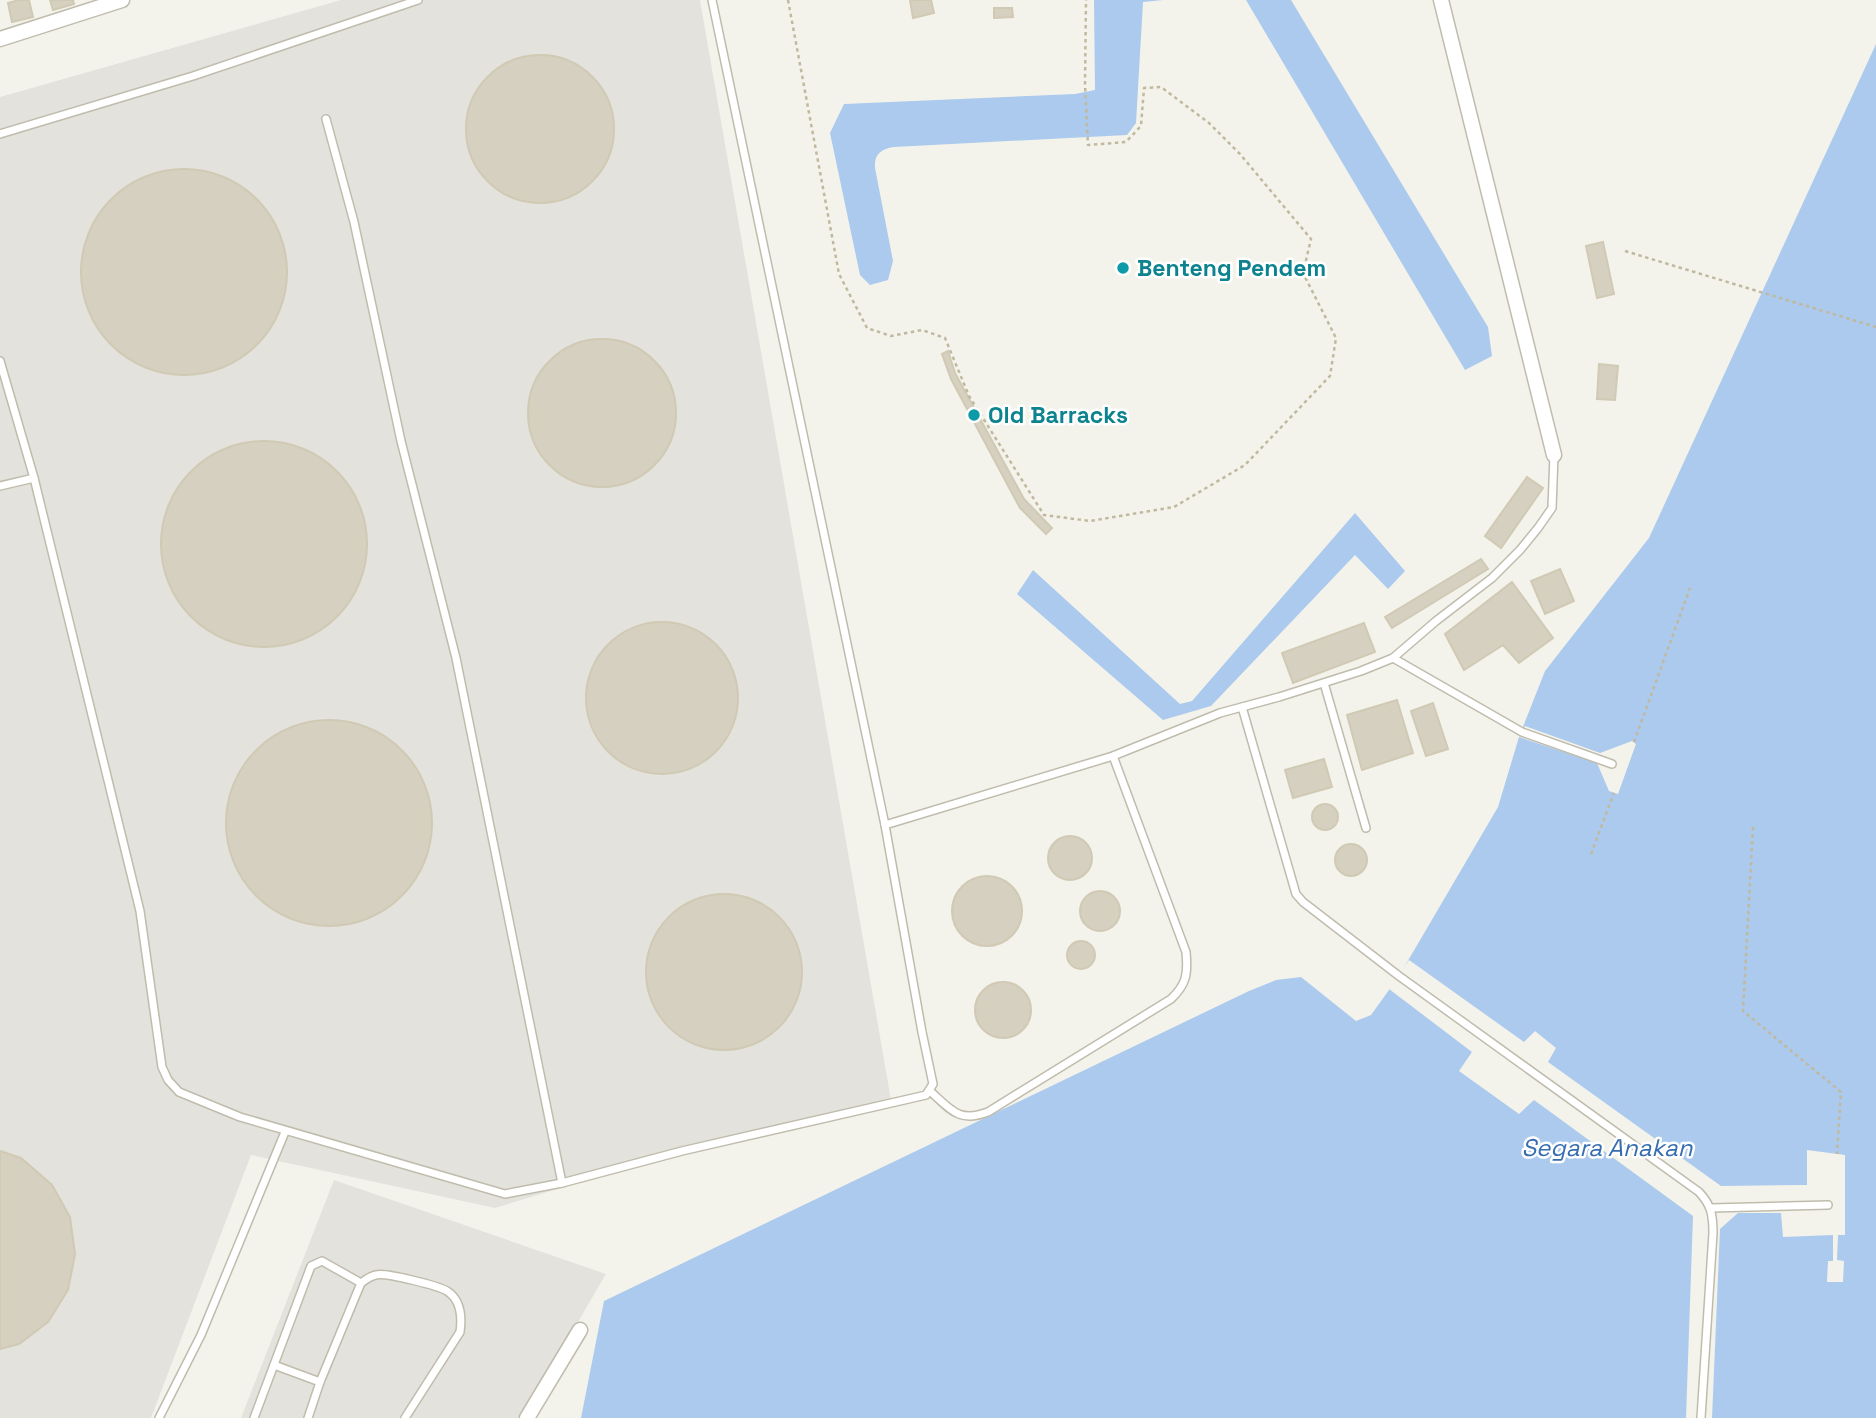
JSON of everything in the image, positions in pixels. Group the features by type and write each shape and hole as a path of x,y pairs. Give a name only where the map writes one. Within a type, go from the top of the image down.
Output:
{"street":[{"path":"0,39 122,0"},
{"path":"1441,0 1554,455"},
{"path":"527,1418 580,1330"}],"lane":[{"path":"0,134 193,76 418,0"},
{"path":"0,361 34,478 140,911 162,1067 168,1080 179,1092 285,1132 505,1194 562,1183 682,1151 926,1095 933,1084 885,825 712,0"},
{"path":"326,119 354,222 401,441 456,657 528,1025 562,1183"},
{"path":"885,825 1113,756 1220,713 1324,683 1394,658 1436,621 1492,578 1532,536 1552,508 1554,455"},
{"path":"0,486 34,478"},
{"path":"1394,658 1522,732 1612,764"},
{"path":"1324,683 1366,828"},
{"path":"1242,707 1296,894 1303,902 1399,976 1699,1192 1710,1204 1713,1233 1701,1418"},
{"path":"930,1091 955,1114 972,1118 988,1112 1171,999 1184,987 1188,972 1186,952 1113,756"},
{"path":"159,1418 201,1335 285,1132"},
{"path":"1711,1208 1828,1205"},
{"path":"254,1418 311,1265 322,1261 361,1283"},
{"path":"308,1418 361,1283 376,1274 391,1275 447,1291 459,1307 462,1319 460,1332 405,1418"},
{"path":"274,1365 320,1382"}],"path":[{"path":"789,0 839,274 867,328 891,336 922,330 945,338 969,396 1044,515 1090,520 1174,507 1245,465 1330,376 1336,338 1303,273 1311,239 1240,154 1209,123 1161,87 1144,88 1141,126 1126,142 1088,145 1085,85 1086,0"},
{"path":"1625,251 1876,327"},
{"path":"1634,742 1690,588"},
{"path":"1591,854 1614,793"},
{"path":"1753,827 1743,1011 1841,1092 1837,1154"}],"shaded area":[{"path":"341,0 700,0 891,1100 682,1151 495,1208 251,1155 151,1418 0,1418 0,97"},
{"path":"334,1180 606,1274 522,1418 241,1418"}],"water":[{"path":"1094,0 1163,0 1143,2 1136,123 1127,135 885,149 877,156 875,168 893,261 888,280 870,285 860,275 830,133 844,104 1075,94 1095,90"},
{"path":"1246,0 1291,0 1488,327 1492,356 1465,370"},
{"name":"Segara Anakan","path":"1876,44 1876,1418 581,1418 604,1301 1276,980 1301,977 1356,1021 1371,1015 1399,976 1498,807 1519,737 1545,671 1649,538"},
{"path":"1355,513 1405,571 1388,589 1355,555 1211,706 1163,720 1017,594 1033,570 1180,704 1192,701"}],"pier":[{"path":"1525,726 1600,753 1632,741 1636,744 1618,794 1609,791 1597,763 1519,737"},
{"path":"1409,960 1524,1042 1535,1031 1556,1048 1548,1062 1721,1186 1807,1185 1807,1150 1845,1155 1845,1235 1838,1235 1837,1260 1844,1261 1843,1282 1827,1282 1828,1261 1833,1261 1833,1235 1783,1237 1781,1213 1738,1213 1720,1229 1712,1418 1686,1418 1693,1216 1534,1100 1519,1114 1459,1071 1472,1052 1389,989"}],"building":[{"path":"29,0 33,17 12,22 8,3"},
{"path":"50,0 73,0 74,4 53,10"},
{"path":"910,0 931,0 934,13 913,18"},
{"path":"994,8 1012,8 1013,17 994,18"},
{"path":"540,55 568,61 592,77 608,101 614,129 608,157 592,181 568,197 540,203 512,197 488,181 472,157 466,129 472,101 488,77 512,61"},
{"path":"184,169 223,177 241,186 257,199 270,215 279,233 287,272 279,311 270,329 257,345 241,358 223,367 184,375 145,367 127,358 111,345 98,329 89,311 81,272 89,233 98,215 111,199 127,186 145,177"},
{"path":"1603,242 1614,294 1597,298 1586,246"},
{"path":"602,339 630,344 655,360 671,385 676,413 671,441 655,466 630,482 602,487 574,482 549,466 533,441 528,413 533,385 549,360 574,344"},
{"name":"Old Barracks","path":"948,351 955,373 1024,499 1052,528 1046,534 1020,508 951,379 942,354"},
{"path":"1599,364 1618,366 1615,400 1597,399"},
{"path":"264,441 303,449 321,458 337,471 350,487 359,505 367,544 359,583 350,601 337,617 321,630 303,639 264,647 225,639 207,630 191,617 178,601 169,583 161,544 169,505 178,487 191,471 207,458 225,449"},
{"path":"1527,477 1543,488 1501,548 1485,536"},
{"path":"1481,559 1488,569 1392,628 1385,617"},
{"path":"1560,569 1574,601 1545,614 1531,581"},
{"path":"1512,582 1553,638 1519,663 1503,645 1464,670 1445,634"},
{"path":"662,622 691,628 716,644 732,669 738,698 732,727 716,752 691,768 662,774 633,768 608,752 592,727 586,698 592,669 608,644 633,628"},
{"path":"1364,623 1375,652 1293,683 1282,653"},
{"path":"1397,700 1413,753 1362,770 1347,715"},
{"path":"1433,703 1448,749 1426,756 1411,711"},
{"path":"329,720 368,728 386,737 402,750 415,766 424,784 432,823 424,862 415,880 402,896 386,909 368,918 329,926 290,918 272,909 256,896 243,880 234,862 226,823 234,784 243,766 256,750 272,737 290,728"},
{"path":"1324,759 1332,787 1293,798 1285,770"},
{"path":"1325,804 1334,808 1338,817 1334,826 1325,830 1316,826 1312,817 1316,808"},
{"path":"1070,836 1085,843 1092,858 1085,873 1070,880 1055,873 1048,858 1055,843"},
{"path":"1351,844 1363,848 1367,860 1363,872 1351,876 1339,872 1335,860 1339,848"},
{"path":"994,876 1007,882 1016,891 1020,897 1020,925 1012,936 1001,944 980,946 962,936 954,925 952,904 962,886 973,878"},
{"path":"1100,891 1114,897 1120,911 1114,925 1100,931 1086,925 1080,911 1086,897"},
{"path":"724,894 754,900 779,917 796,942 802,972 796,1002 779,1027 754,1044 724,1050 694,1044 669,1027 652,1002 646,972 652,942 669,917 694,900"},
{"path":"1081,941 1091,945 1095,955 1091,965 1081,969 1071,965 1067,955 1071,945"},
{"path":"997,982 1009,982 1019,986 1027,994 1031,1010 1027,1026 1019,1034 1009,1038 997,1038 987,1034 979,1026 975,1016 975,1004 979,994 987,986"},
{"path":"0,1151 21,1158 52,1185 70,1217 75,1254 68,1290 48,1322 19,1344 0,1349"}],"place":[{"name":"Benteng Pendem","path":"1123,268"},
{"name":"Old Barracks","path":"974,415"}]}
